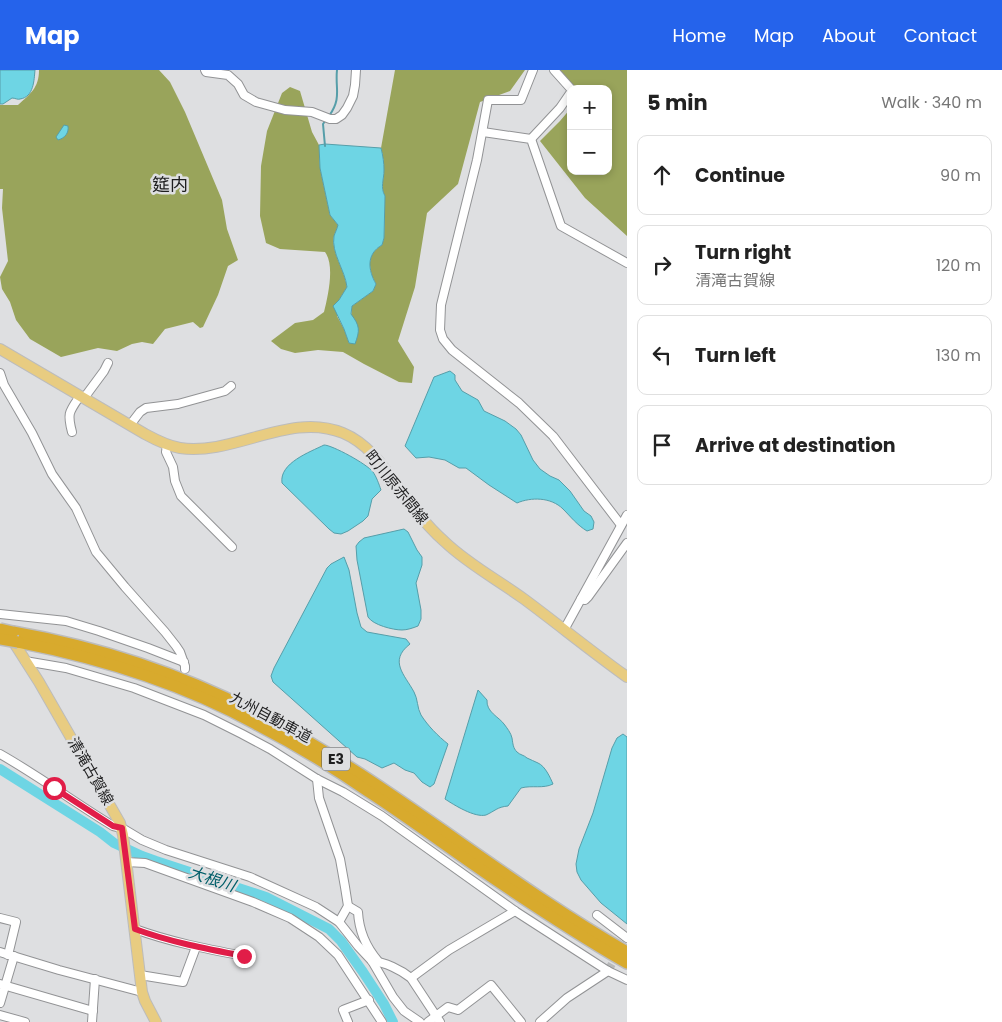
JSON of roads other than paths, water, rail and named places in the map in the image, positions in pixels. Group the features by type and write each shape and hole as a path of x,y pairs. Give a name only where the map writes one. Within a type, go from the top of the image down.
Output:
{"highway":[{"name":"九州自動車道","path":"0,630 16,637 139,673 209,701 255,723 362,787 532,904 627,963"},
{"name":"九州自動車道","path":"0,639 16,637 74,645 134,661 211,691 256,713 347,766 530,891 605,939 627,950"}],"main road":[{"name":"町川原赤間線","path":"0,349 130,425 178,448 210,448 292,428 332,429 351,436 373,454 415,511 446,543 627,677"},
{"name":"清滝古賀線","path":"0,624 39,682 117,816 122,832 142,992 156,1022"}],"street":[{"path":"205,70 206,72 228,75 238,84 244,95 256,102 285,110 312,112 330,119 336,119 342,115 353,96 356,70"},
{"path":"533,70 521,100 488,100 478,160 441,305 440,330 443,339 452,350 519,403 553,436 621,525"},
{"path":"554,70 567,85"},
{"path":"531,139 560,108 567,97"},
{"path":"483,132 531,139"},
{"path":"531,139 561,226 627,263"},
{"path":"72,432 69,412 108,363"},
{"path":"0,373 4,385 32,433 52,474 76,508 96,552 165,632 180,652 184,666 148,648 66,621 0,614"},
{"path":"130,425 140,412 146,408 178,404 225,391 231,386"},
{"path":"167,444 166,452 173,467 175,481 181,496 232,547"},
{"path":"564,630 627,515"},
{"path":"581,600 585,600 588,597 627,543"},
{"path":"25,661 66,668 134,688 242,734 382,816 515,911 608,971 627,980"},
{"path":"173,703 176,694"},
{"path":"0,754 122,832 166,850 250,877 316,907 339,922 358,946 375,961 411,978 438,1019"},
{"path":"317,779 319,798 340,859 348,906 339,922"},
{"path":"126,862 145,863 253,902 290,918 319,937 338,955 382,1022"},
{"path":"348,906 358,912 358,922 364,940 393,997 412,1019 420,1022"},
{"path":"411,978 449,950 515,911"},
{"path":"597,915 627,938"},
{"path":"0,918 16,922 7,954 0,1003"},
{"path":"135,929 196,947 244,956 248,952"},
{"path":"140,974 183,982 196,947"},
{"path":"7,954 142,992"},
{"path":"540,1022 567,998 608,971"},
{"path":"92,1022 95,979"},
{"path":"3,984 93,1010"},
{"path":"428,1022 438,1019 448,1007 458,1010 491,985 521,1022"},
{"path":"348,1022 344,1010 369,1000"},
{"path":"0,1015 25,1022"}],"water":[{"path":"0,70 35,70 31,92 25,98 12,98 0,104"},
{"path":"64,125 68,126 67,133 65,137 58,140 56,137"},
{"path":"319,145 381,148 383,159 382,186 385,196 384,238 382,245 373,253 371,258 370,268 376,284 373,291 352,306 351,314 358,328 355,344 349,343 333,306 347,287 334,249 334,236 338,225 330,215 320,168"},
{"path":"450,371 455,375 455,380 462,391 478,400 484,411 505,421 516,429 540,469 559,480 570,491 584,511 591,516 594,522 593,529 587,531 583,529 553,502 535,499 517,503 466,468 459,468 445,460 429,457 416,458 405,446 434,377"},
{"path":"324,445 341,451 370,469 381,490 372,499 368,516 341,534 334,533 329,529 282,483 282,476 290,464"},
{"path":"404,529 408,532 422,557 422,565 416,583 421,619 418,626 402,630 379,625 368,617 356,546 364,538"},
{"path":"344,557 349,570 361,627 367,632 406,639 410,644 403,650 400,656 400,668 415,695 421,715 433,731 448,744 434,784 430,787 422,782 414,773 394,763 382,768 357,757 273,682 271,676 274,668 327,568"},
{"path":"478,690 487,700 491,711 509,731 513,746 519,754 543,767 553,784 521,788 508,806 499,808 486,815 476,815 445,799"},
{"path":"623,734 627,737 627,924 601,903 581,880 576,864 579,849 593,813 612,748 617,738"}],"waterway":[{"path":"329,116 337,99 337,70"},
{"path":"325,146 323,124 326,120"},
{"name":"大根川","path":"0,769 100,832 114,843 156,861 266,897 329,929 341,941 363,972 384,1004 393,1022"}],"tunnel":[{"path":"608,971 626,938"}],"district":[{"name":"筵内","path":"170,184"}]}
